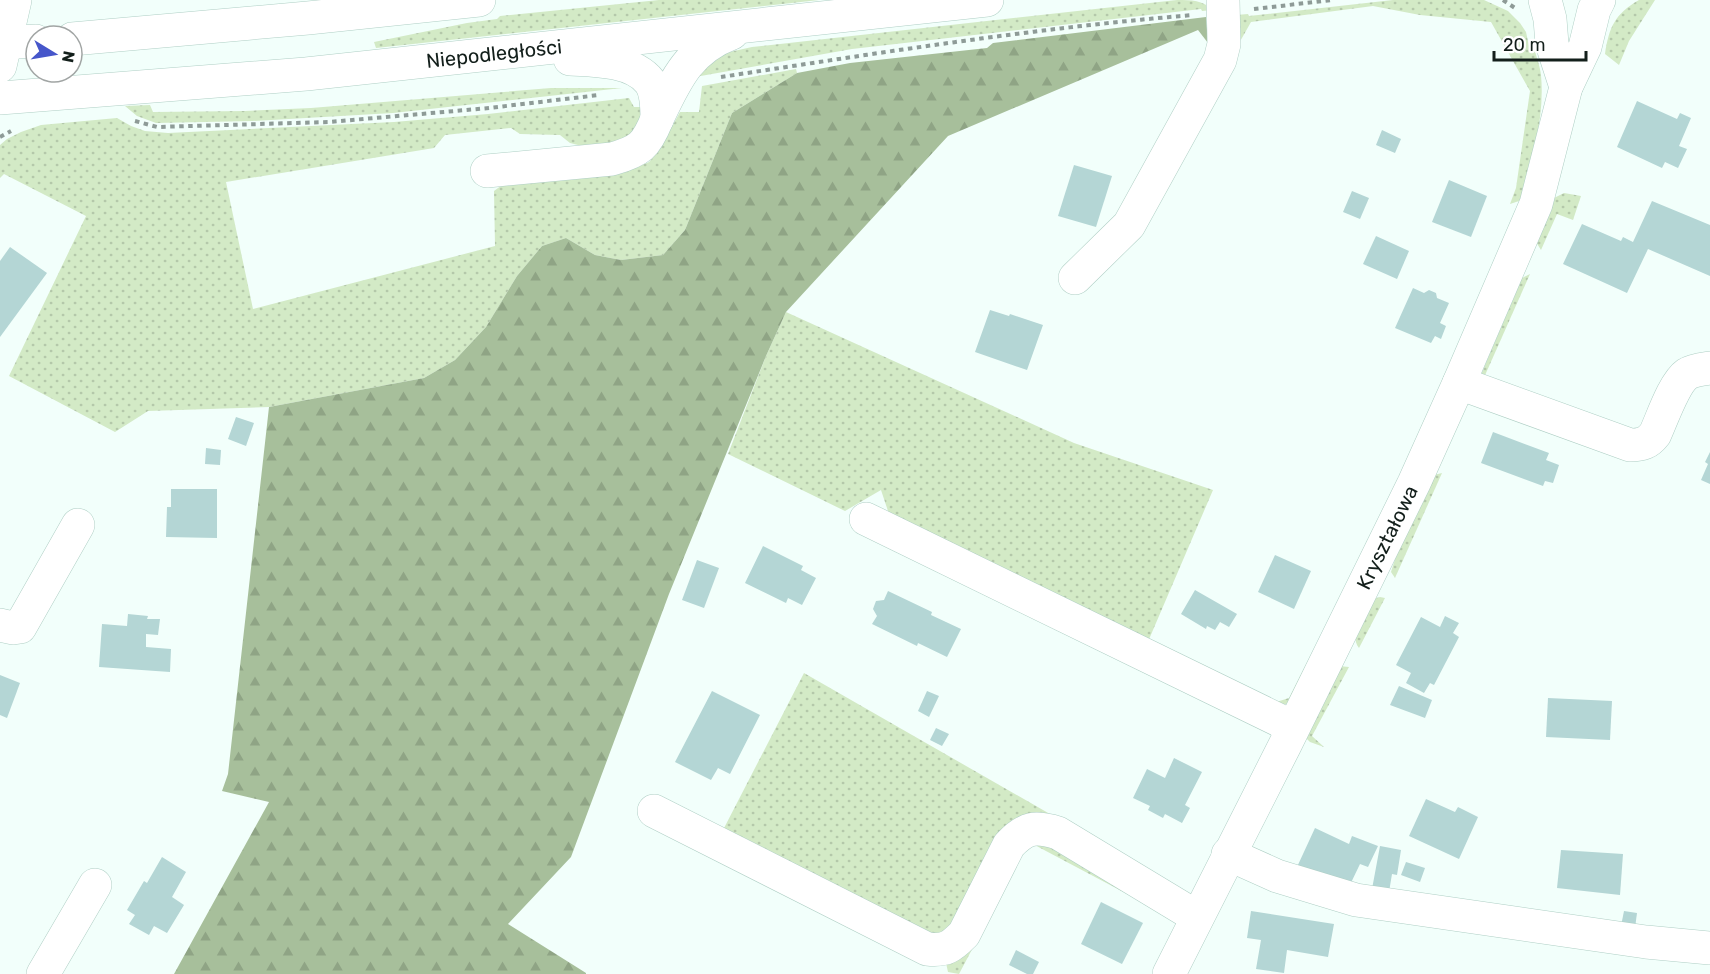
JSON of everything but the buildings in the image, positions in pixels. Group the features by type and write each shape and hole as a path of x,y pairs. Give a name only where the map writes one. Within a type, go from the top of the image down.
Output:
{"street":[{"path":"10,48 15,0"},
{"path":"84,38 479,0"},
{"name":"Niepodległości","path":"0,98 306,74 987,0"},
{"path":"1075,278 1130,225 1220,60 1224,44 1223,0"},
{"path":"1545,0 1550,19 1552,44 1566,87"},
{"name":"Kryształowa","path":"1173,973 1197,917 1414,483 1459,383 1536,204 1566,87 1585,47 1594,10 1599,0"},
{"path":"487,171 612,159 641,148 650,137 670,91 698,52 712,41 759,25"},
{"path":"481,55 584,60 625,66 650,82 655,94 657,119"},
{"path":"1459,383 1630,446 1649,441 1655,434 1679,382 1686,374 1710,368"},
{"path":"866,519 1293,727"},
{"path":"0,625 20,627 78,525"},
{"path":"654,811 927,949 939,950 953,946 964,934 1009,845 1018,836 1029,830 1040,828 1058,833 1197,917"},
{"path":"1228,854 1277,876 1356,900 1646,942 1710,948"},
{"path":"43,974 95,885"}],"green space":[{"path":"659,0 819,0 376,48 374,42 497,19 500,16"},
{"path":"1177,0 1196,1 1213,10 1202,11 1201,9 852,49 695,77 725,53 752,47"},
{"path":"1393,0 1484,0 1508,11 1526,32 1529,46 1534,47 1539,65 1542,91 1537,138 1522,200 1510,204 1516,188 1530,91 1491,22 1420,15 1373,6 1251,22 1238,45 1236,15 1248,14 1249,16"},
{"path":"1639,0 1655,0 1629,41 1619,65 1605,54 1611,29 1619,16"},
{"path":"1206,17 1208,43 1198,30 948,136 786,312 669,594 571,857 508,924 586,974 174,974 269,802 222,791 228,774 269,407 424,378 455,360 486,327 517,276 542,246 566,238 595,255 621,260 663,255 685,230 732,113 797,73 850,63 987,48 993,43"},
{"path":"796,69 797,73 732,113 685,230 663,255 621,260 595,255 566,238 542,246 517,276 486,327 455,360 424,378 269,407 148,411 115,432 9,376 86,216 4,174 0,178 0,145 21,132 41,125 117,118 145,131 168,133 394,122 629,98 634,107 642,107 641,124 619,146 586,147 570,143 560,135 520,134 511,128 445,135 434,148 226,182 253,309 495,246 494,191 502,185 635,168 649,162 658,152 680,112 699,112 702,86"},
{"path":"551,88 622,88 393,113 252,121 156,123 137,116 125,106 150,105 153,112 245,111 311,108"},
{"path":"1564,193 1581,196 1573,220 1557,214 1541,250 1536,242 1554,198"},
{"path":"1530,274 1482,382 1480,377 1522,278"},
{"path":"786,312 1074,443 1213,490 1147,644 1270,704 1289,698 1326,625 1327,633 1290,702 1284,705 1267,706 1244,699 898,528 891,520 881,490 845,511 728,454 766,356"},
{"path":"1442,473 1395,578 1391,572 1397,553 1434,475"},
{"path":"1385,598 1359,648 1355,636 1356,630 1373,599"},
{"path":"1339,666 1349,667 1312,736 1324,747 1310,742 1304,736"},
{"path":"804,673 1191,895 1045,821 940,941 722,832"},
{"path":"1033,838 1044,838 1060,844 1176,915 1178,921 1029,842 959,974 948,972 946,963 968,942 1017,848 1022,842"}]}
